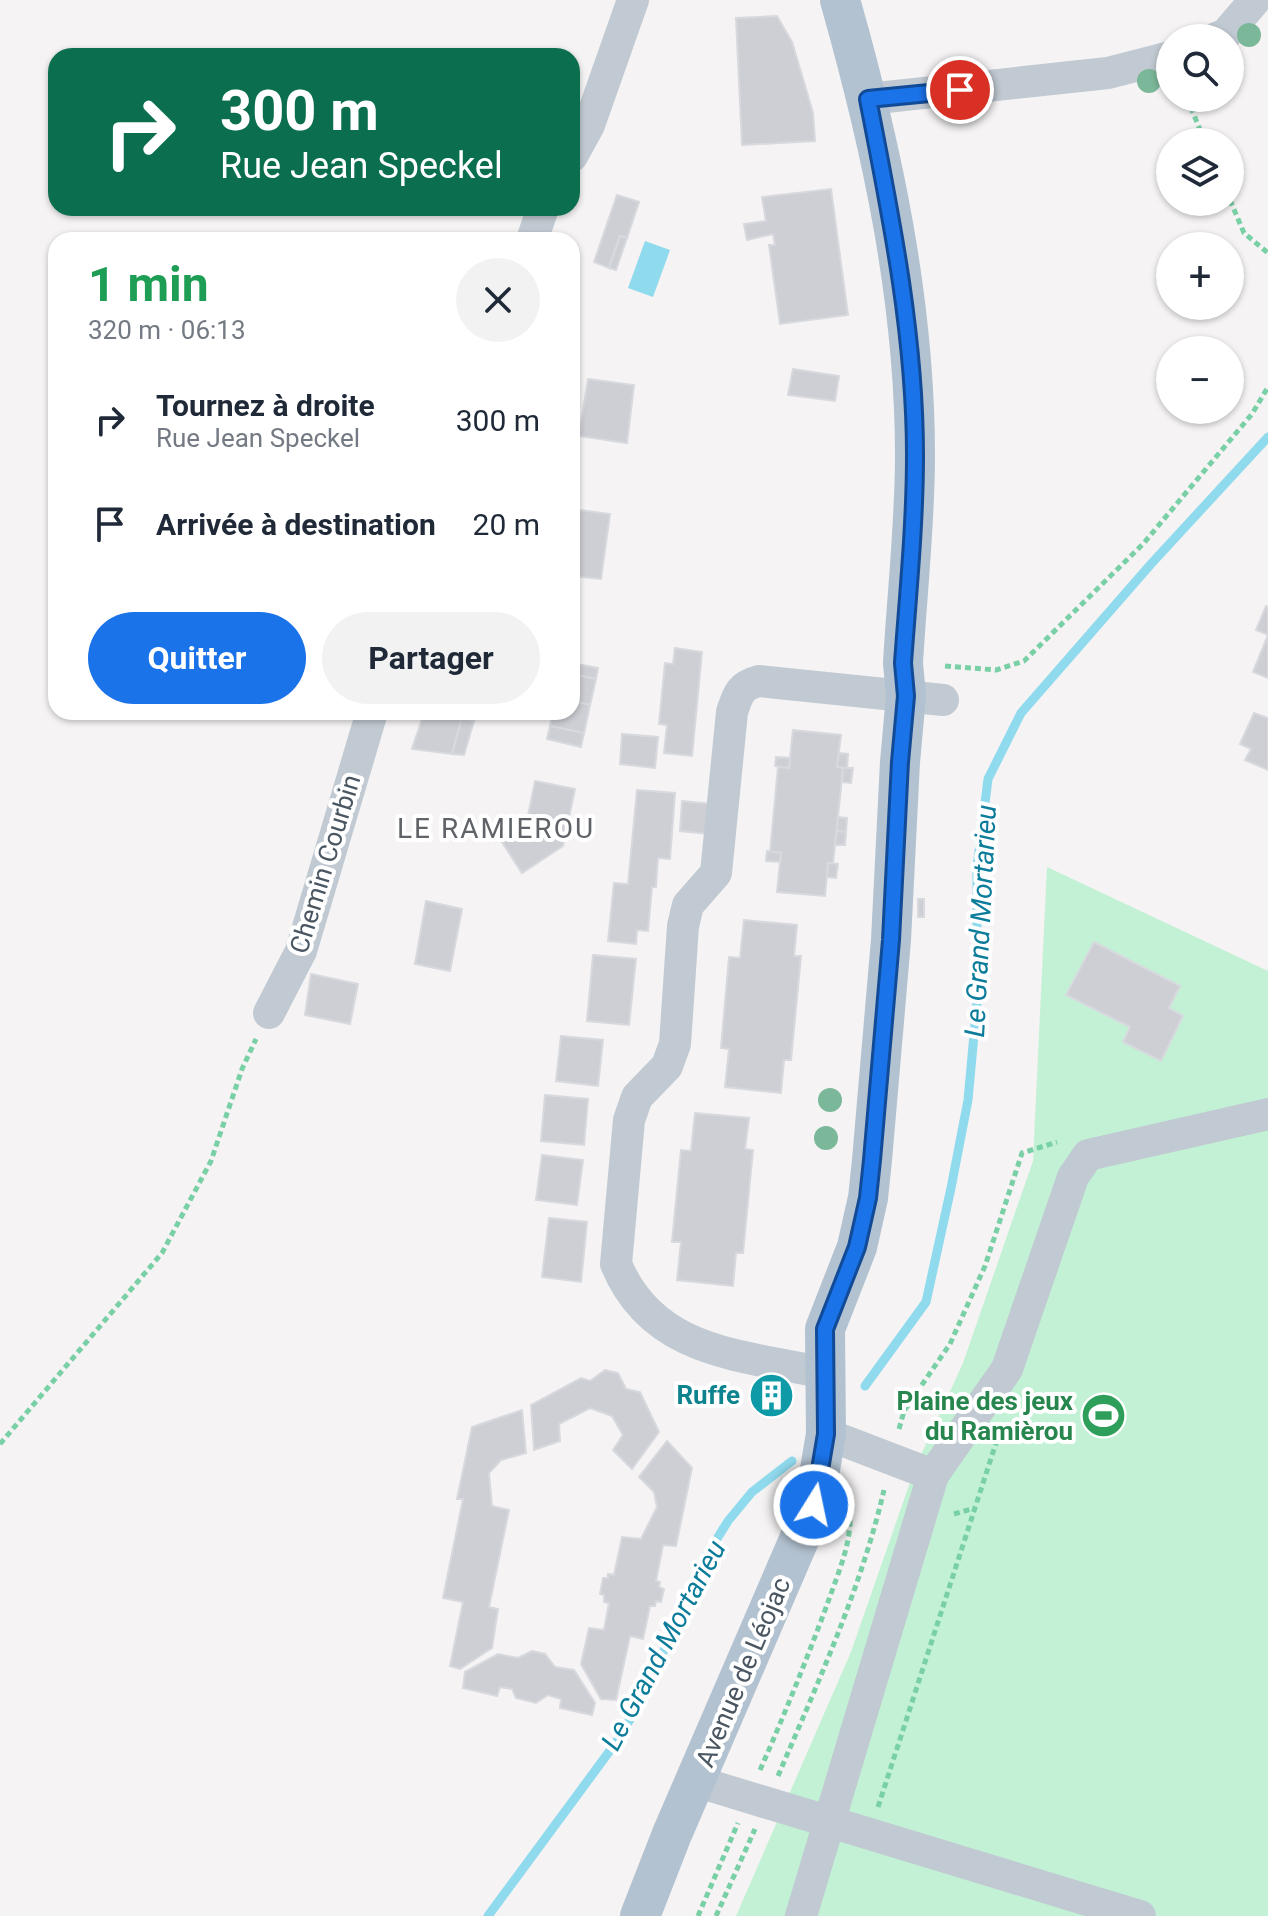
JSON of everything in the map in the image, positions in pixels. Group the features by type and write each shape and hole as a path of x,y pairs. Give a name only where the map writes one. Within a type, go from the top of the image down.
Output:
{"main road":[{"name":"Avenue de Léojac","path":"640,1916 814,1505 826,1434 825,1329 857,1247 870,1185 890,954 900,762 924,698 903,663 915,457 909,335 894,231 868,99 840,0"}],"street":[{"path":"580,141 589,125 633,0"},
{"path":"1235,24 1255,0"},
{"path":"868,99 1108,73 1156,61"},
{"path":"825,1373 701,1345 668,1330 647,1313 625,1286 616,1264 629,1120 637,1097 667,1066 675,1044 683,926 688,905 716,873 732,712 738,693 746,684 759,681 924,698"},
{"name":"Chemin Courbin","path":"269,1013 301,951 370,720"},
{"path":"801,1916 933,1475 1007,1369 1073,1177 1088,1155 1268,1114"},
{"path":"826,1434 933,1475"},
{"path":"695,1781 870,1834 1078,1907 1140,1916"}],"path":[{"path":"1237,216 1244,233 1268,253"},
{"path":"932,665 996,670 1024,661 1143,544 1252,414 1268,387"},
{"path":"0,1444 162,1253 211,1161 242,1069 269,1013"},
{"path":"698,1916 836,1640 873,1539 904,1411 950,1344 985,1266 1022,1153 1062,1141 1088,1155"},
{"path":"870,1834 998,1438"},
{"path":"716,1916 837,1576 850,1528 849,1514"}],"green space":[{"name":"Plaine des jeux du Ramièrou","path":"1047,867 1268,971 1268,1916 736,1916 851,1652 915,1468 963,1363 1033,1161"}],"water":[{"path":"645,241 670,250 653,297 628,288"}],"building":[{"path":"777,16 792,42 813,113 815,141 742,145 736,18"},
{"path":"831,189 848,315 780,324 769,245 775,245 773,234 747,240 744,224 766,221 762,197"},
{"path":"617,195 639,202 627,238 620,236 609,268 594,262"},
{"path":"620,236 627,238 616,270 609,268"},
{"path":"793,369 839,376 835,401 788,395"},
{"path":"588,379 634,385 627,443 580,436"},
{"path":"580,510 610,514 601,579 580,577"},
{"path":"1268,607 1268,635 1256,630"},
{"path":"1268,635 1268,678 1253,672"},
{"path":"675,648 702,652 692,756 664,753 667,725 659,724 665,663 673,664"},
{"path":"580,665 598,668 596,679 580,676"},
{"path":"580,676 596,679 590,705 580,703"},
{"path":"580,703 590,705 584,733 550,726 551,720 580,720"},
{"path":"1254,713 1268,718 1268,770 1245,760 1251,749 1240,744"},
{"path":"461,720 452,754 412,749 421,722"},
{"path":"461,720 474,721 464,755 452,754"},
{"path":"550,726 584,733 581,747 547,739"},
{"path":"793,730 841,735 837,767 843,768 833,864 828,863 825,896 777,892 781,853 770,852 778,767 789,768"},
{"path":"622,734 658,737 655,768 620,764"},
{"path":"839,753 848,754 847,768 837,767"},
{"path":"776,757 790,758 789,768 775,766"},
{"path":"843,768 853,768 851,783 842,782"},
{"path":"535,781 575,789 563,846 522,873 500,839 527,821"},
{"path":"637,790 675,793 670,859 658,858 648,931 637,930 636,944 608,941 614,883 628,884"},
{"path":"682,801 711,804 708,834 680,831"},
{"path":"838,817 847,818 846,832 837,831"},
{"path":"837,831 846,832 845,845 835,845"},
{"path":"767,851 781,853 780,862 766,861"},
{"path":"828,863 838,864 836,878 827,877"},
{"path":"918,899 924,899 924,917 918,917"},
{"path":"426,901 462,909 450,971 415,964"},
{"path":"744,920 797,925 794,956 801,956 791,1060 784,1060 781,1093 725,1087 729,1049 721,1048 729,957 740,958"},
{"path":"1094,942 1180,986 1169,1008 1183,1016 1161,1061 1123,1042 1130,1027 1066,995"},
{"path":"593,955 636,959 629,1025 587,1021"},
{"path":"311,974 358,984 350,1024 305,1015"},
{"path":"561,1036 603,1040 598,1086 556,1081"},
{"path":"545,1095 588,1099 584,1145 541,1141"},
{"path":"695,1113 749,1118 745,1149 753,1150 743,1253 736,1253 733,1286 677,1280 681,1242 672,1242 681,1150 691,1151"},
{"path":"542,1155 583,1160 577,1205 536,1200"},
{"path":"549,1218 587,1222 581,1282 542,1277"},
{"path":"605,1370 618,1373 626,1389 640,1392 659,1432 632,1469 613,1450 623,1435 612,1416 590,1408 559,1424 560,1441 534,1450 531,1405 581,1378 590,1381"},
{"name":"Ruffe","path":"767,1384 778,1385 776,1407 764,1405"},
{"path":"522,1410 526,1453 501,1460 489,1473 492,1506 509,1510 489,1607 498,1609 492,1648 460,1669 450,1666 463,1602 443,1598 463,1499 457,1499 472,1427"},
{"path":"667,1441 692,1468 676,1546 663,1545 656,1581 664,1589 661,1602 656,1601 655,1606 650,1606 643,1639 630,1636 616,1700 601,1699 581,1664 589,1628 604,1630 609,1603 604,1602 604,1595 600,1594 603,1578 608,1578 608,1574 614,1575 622,1537 641,1539 657,1507 654,1492 639,1477"},
{"path":"532,1651 545,1654 555,1667 574,1670 595,1703 592,1715 560,1708 561,1699 548,1695 536,1703 516,1698 512,1689 500,1687 497,1696 463,1688 465,1672 498,1654 518,1658"}],"waterway":[{"name":"Le Grand Mortarieu","path":"865,1386 926,1302 951,1188 968,1100 977,1002 977,867 988,779 1021,713 1151,564 1268,437"},
{"name":"Le Grand Mortarieu","path":"488,1916 620,1737 647,1689 702,1563 728,1521 752,1492 792,1461"}],"place":[{"name":"Ruffe","path":"771,1395"},
{"name":"Plaine des jeux du Ramièrou","path":"1104,1416"}],"district":[{"name":"LE RAMIEROU","path":"496,828"}],"route":[{"path":"814,1505 826,1434 825,1329 857,1247 868,1198 891,940 906,696 903,663 915,457 913,396 909,335 894,231 868,99 960,90"}]}
